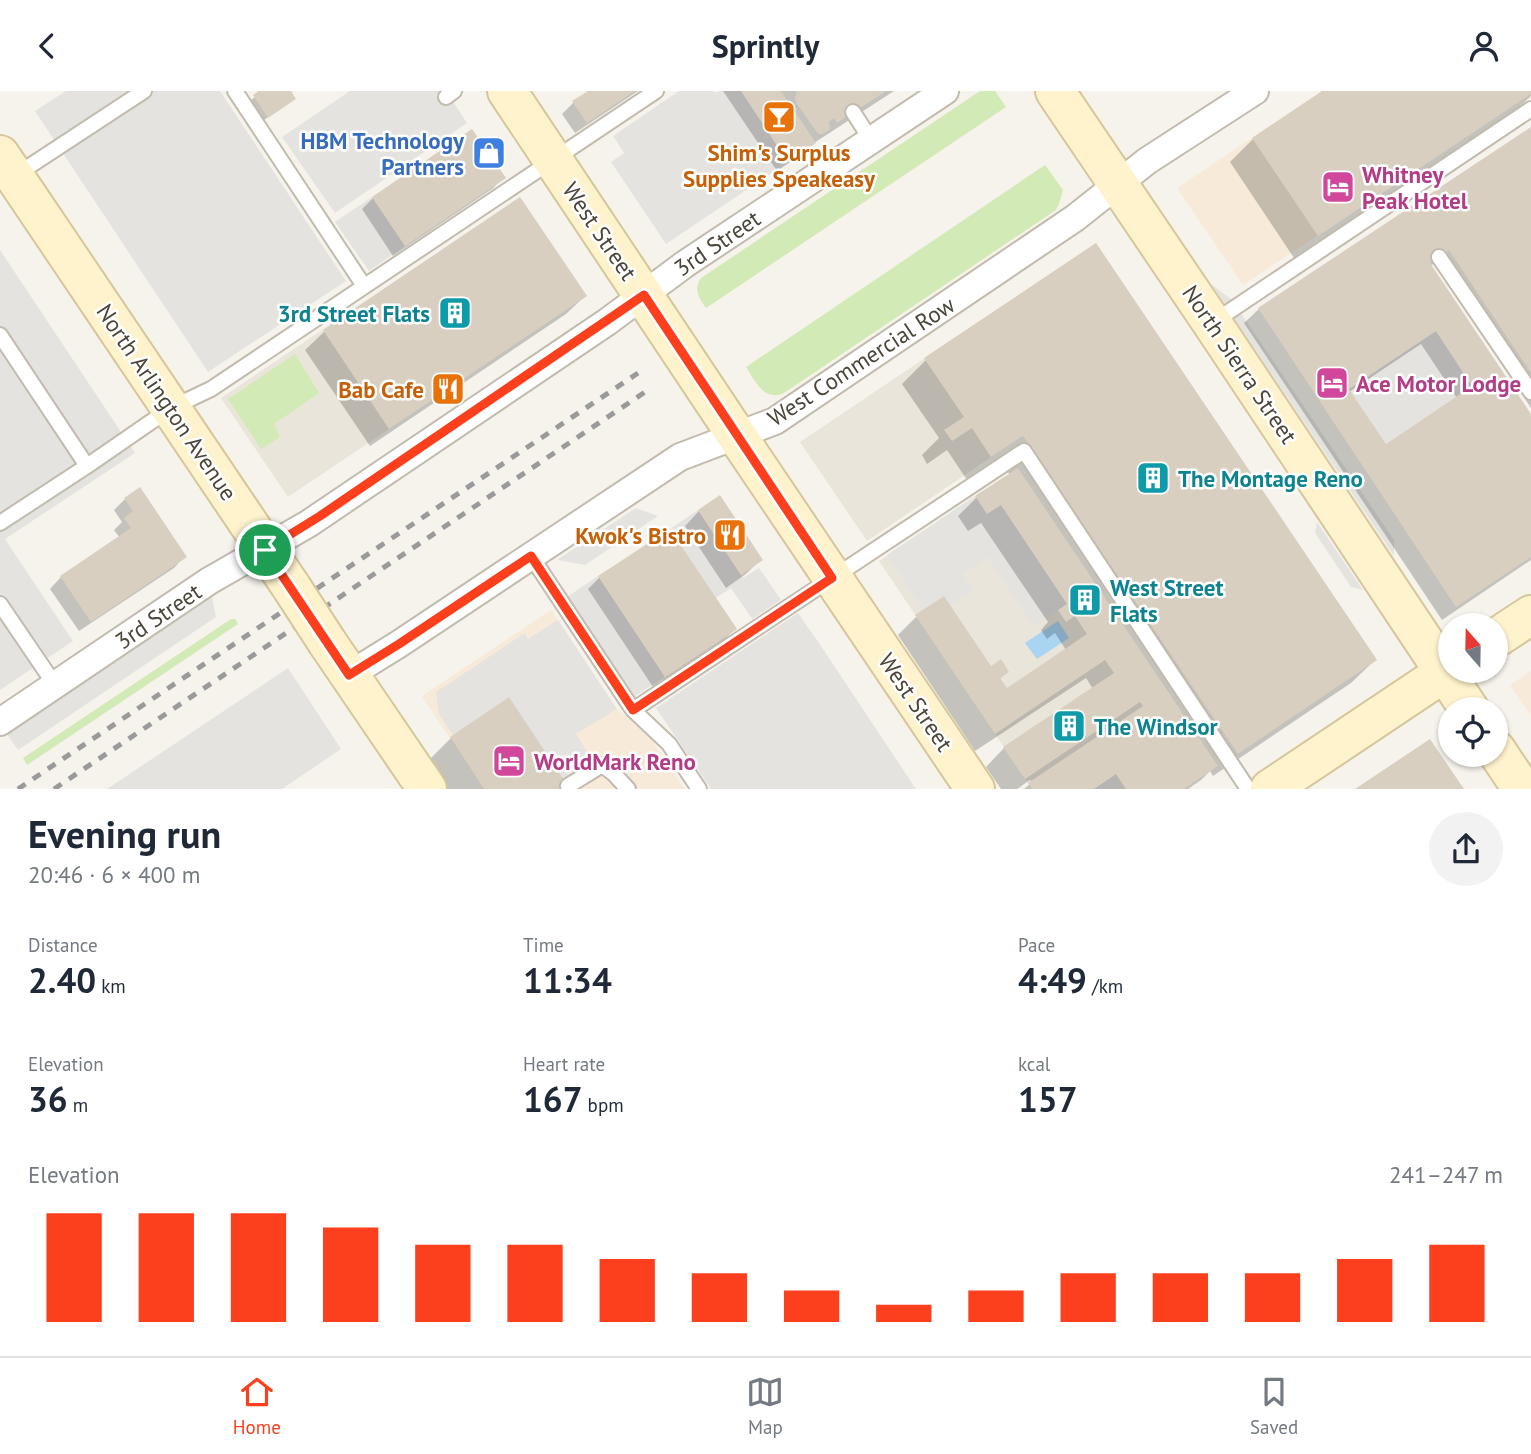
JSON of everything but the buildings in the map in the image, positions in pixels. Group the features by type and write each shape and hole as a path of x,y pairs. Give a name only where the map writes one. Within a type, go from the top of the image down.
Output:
{"main road":[{"name":"West Street","path":"507,91 975,789"},
{"name":"North Sierra Street","path":"1055,91 1438,655"},
{"name":"North Arlington Avenue","path":"7,165 427,789"},
{"path":"1508,630 1531,615"},
{"path":"1270,789 1438,677"},
{"path":"1507,767 1522,789"}],"street":[{"name":"3rd Street","path":"0,722 209,581 314,520 644,295 685,264 945,91"},
{"name":"West Commercial Row","path":"349,675 680,457 775,421 1075,218 1147,161 1255,91"}],"lane":[{"path":"7,165 144,91"},
{"path":"235,91 364,286"},
{"path":"0,523 171,408 211,389 656,91"},
{"path":"1212,323 1403,203 1531,110"},
{"path":"853,112 871,140"},
{"path":"1439,257 1531,392"},
{"path":"0,334 87,466"},
{"path":"633,710 1024,451 1248,789"},
{"path":"531,556 633,710 669,744 699,789"},
{"path":"0,604 55,685"},
{"path":"568,786 602,765 614,773 628,789"}],"shaded area":[{"path":"66,91 220,91 346,281 208,372 35,111"},
{"path":"350,91 446,91 467,123 335,213 282,137"},
{"path":"679,91 741,91 788,162 666,244 611,162 624,153 613,136"},
{"name":"Whitney Peak Hotel","path":"1322,91 1531,91 1531,94 1243,285 1177,188"},
{"path":"372,197 405,246 369,271 335,222"},
{"name":"3rd Street Flats","path":"520,197 587,296 288,497 221,398"},
{"name":"The Montage Reno","path":"1096,243 1377,660 1238,754 1023,436 867,541 800,442"},
{"path":"0,250 135,453 5,539 73,641 0,690"},
{"path":"1211,284 1232,300 1394,540 1394,556"},
{"path":"1436,331 1472,386 1386,444 1349,389"},
{"path":"1018,468 1218,766 1184,789 1032,789 879,561"},
{"path":"975,496 987,514 1001,505 1067,604 1034,627 988,557 963,574 973,590 950,605 943,596 923,610 887,555"},
{"path":"636,508 658,516 585,565 557,560"},
{"path":"698,510 743,578 759,568 781,600 752,619 731,588 716,598 670,529"},
{"path":"1317,522 1363,590 1351,587 1315,533"},
{"path":"598,576 665,677 627,701 561,601"},
{"path":"209,581 216,617 18,750 0,724"},
{"path":"551,610 617,709 651,739 685,789 484,789 422,696"},
{"path":"798,613 916,789 711,789 656,708"},
{"path":"558,620 617,709 576,734 587,752 602,765 569,786 488,789 439,714 436,692 525,633 528,639"},
{"path":"288,668 341,749 282,789 107,789"},
{"path":"1531,671 1531,716 1510,685"},
{"path":"1116,774 1126,789 1094,789"}],"green space":[{"path":"980,91 995,91 1006,107 706,308 697,290 701,278"},
{"path":"1045,165 1063,190 1056,210 784,393 771,395 757,384 746,367"},
{"path":"295,354 319,393 274,424 280,437 261,449 228,399"},
{"path":"231,619 235,619 238,624 27,765 23,758"}],"water":[{"path":"1058,621 1069,638 1037,659 1025,643"}],"railway":[{"path":"18,789 638,373"},
{"path":"54,789 648,390"}],"place":[{"name":"Shim's Surplus Supplies Speakeasy","path":"779,117"},
{"name":"HBM Technology Partners","path":"489,153"},
{"name":"Whitney Peak Hotel","path":"1338,187"},
{"name":"3rd Street Flats","path":"455,313"},
{"name":"Ace Motor Lodge","path":"1332,383"},
{"name":"Bab Cafe","path":"448,389"},
{"name":"The Montage Reno","path":"1153,478"},
{"name":"Kwok's Bistro","path":"730,535"},
{"name":"West Street Flats","path":"1085,600"},
{"name":"The Windsor","path":"1069,726"},
{"name":"WorldMark Reno","path":"509,761"}],"route":[{"path":"644,295 832,578 633,710 531,556 349,675 265,550 320,516 644,295"}]}
